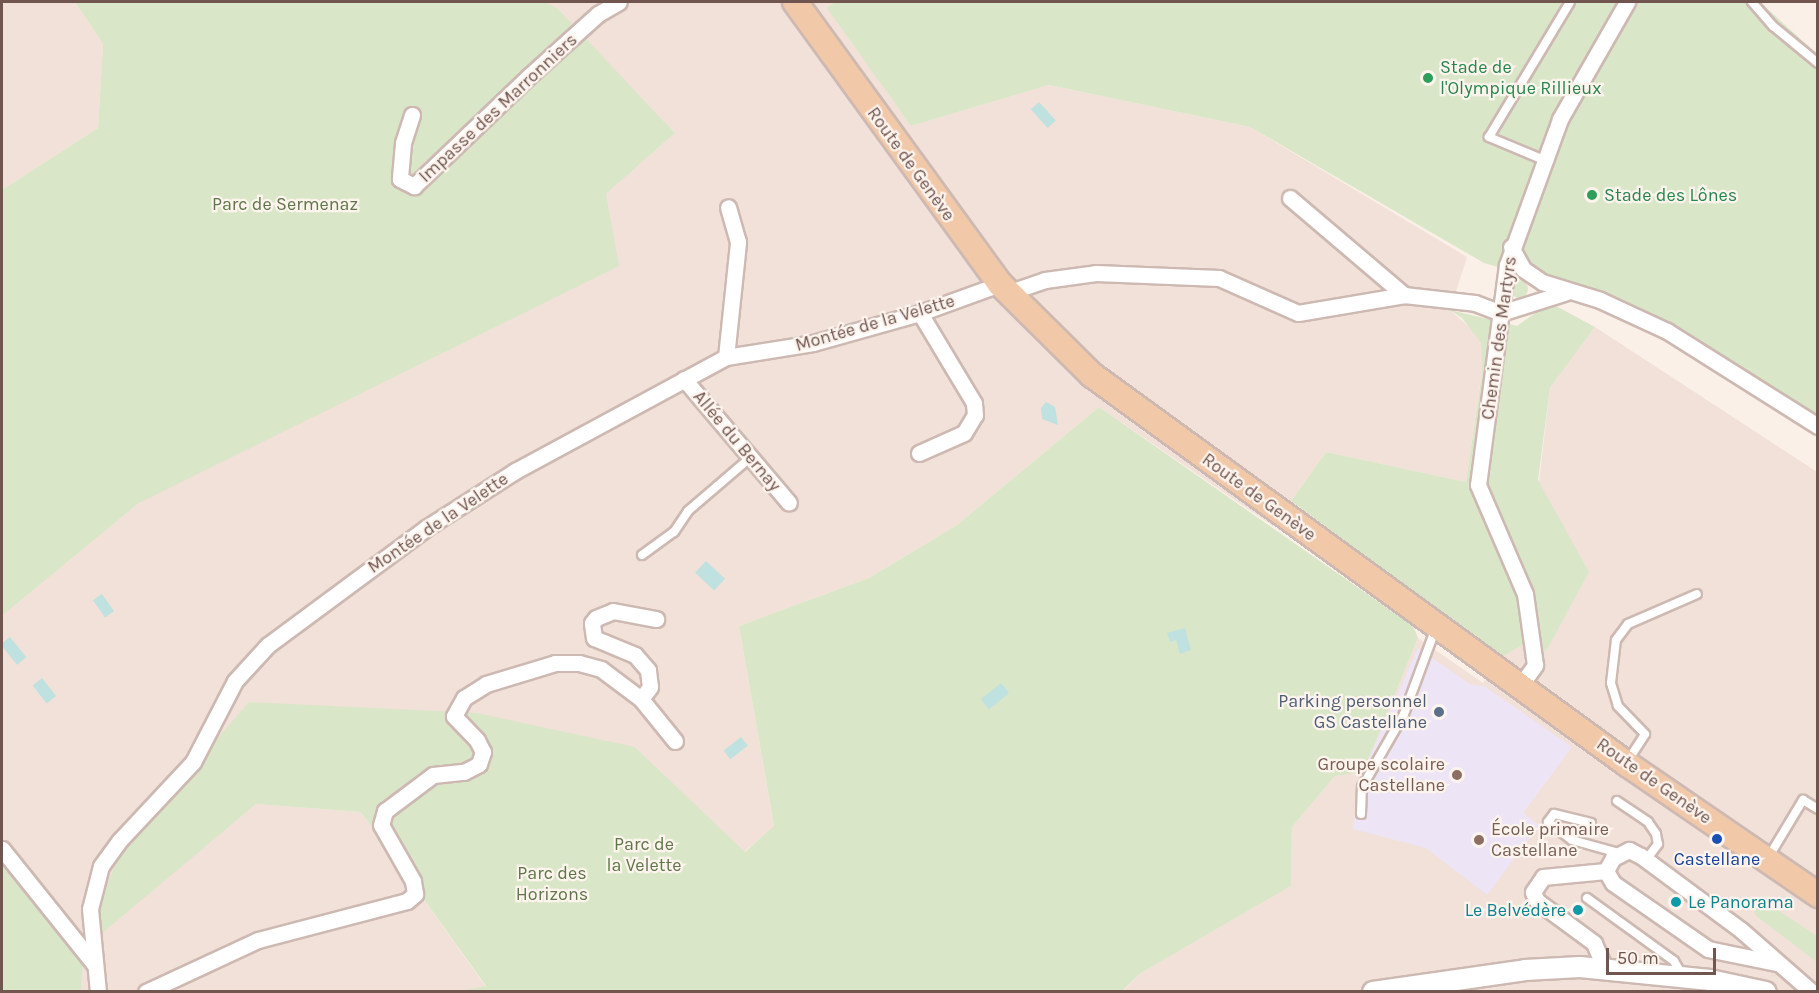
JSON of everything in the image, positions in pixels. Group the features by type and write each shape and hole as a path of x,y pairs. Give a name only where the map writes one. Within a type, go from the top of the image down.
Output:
{"main road":[{"name":"Route de Genève","path":"795,2 1003,289 1092,375 1627,764 1818,895"}],"street":[{"name":"Impasse des Marronniers","path":"412,115 403,143 400,179 414,186 598,14 619,2"},
{"name":"Chemin des Martyrs","path":"1520,686 1534,665 1525,594 1478,485 1511,247 1560,119 1627,2"},
{"path":"1290,198 1404,295"},
{"path":"726,357 738,242 728,207"},
{"path":"1511,247 1523,269 1567,292 1600,300 1667,331 1818,426"},
{"name":"Montée de la Velette","path":"98,992 90,909 101,866 120,840 193,762 235,681 254,657 426,528 515,471 726,357 813,343 1003,289 1096,273 1219,278 1298,313 1404,295 1475,303 1501,313"},
{"path":"1501,313 1567,292"},
{"path":"919,453 964,433 975,415 974,403 920,313"},
{"name":"Allée du Bernay","path":"684,379 789,503"},
{"path":"641,699 650,687 648,670 635,655 594,638 592,623 596,618 613,612 657,619"},
{"path":"145,991 258,940 407,901 415,894 413,881 381,825 385,811 433,775 464,772 479,764 483,752 477,740 454,716 464,698 486,684 529,668 579,663 618,679 641,699 675,741"},
{"path":"2,849 94,964"},
{"path":"1605,969 1594,943 1537,901 1533,892 1543,877 1606,871 1619,853 1629,850 1741,930 1776,963 1812,992"},
{"path":"1606,871 1621,889 1708,949 1776,963"},
{"path":"1373,992 1525,970 1605,969 1683,976 1766,992"}],"lane":[{"path":"1544,160 1489,137 1570,2"},
{"path":"1752,2 1773,26 1818,63"},
{"path":"642,555 674,532 688,511 751,457"},
{"path":"1627,764 1645,734 1618,706 1611,683 1616,640 1628,624 1697,594"},
{"path":"1361,814 1362,787 1404,714 1436,626"},
{"path":"1767,859 1803,800 1818,809"},
{"path":"1617,801 1648,822 1656,834 1658,844 1646,860"},
{"path":"1591,823 1554,814 1548,822 1572,840 1619,853"},
{"path":"1587,898 1674,962 1683,976"}],"shaded area":[{"path":"2,2 75,2 103,44 98,128 2,190"},
{"path":"544,2 835,2 828,8 911,126 1049,85 1250,127 1467,257 1450,310 1476,333 1481,343 1482,370 1466,482 1326,452 1273,526 1099,407 957,525 869,578 739,626 774,827 744,852 635,747 249,702 100,934 256,804 361,812 486,987 462,992 81,991 82,955 2,859 2,616 139,503 606,194 675,133 557,9"},
{"path":"1595,327 1817,472 1817,991 1122,992 1141,973 1291,886 1292,827 1335,776 1363,772 1418,638 1483,683 1502,657 1524,644 1546,651 1539,482 1550,388"},
{"name":"Groupe scolaire Castellane","path":"1418,648 1471,685 1484,686 1572,747 1523,813 1539,825 1487,895 1426,848 1353,829 1359,781"}],"green space":[{"name":"Parc de Sermenaz","path":"75,2 544,2 557,8 675,133 606,194 619,266 139,503 2,616 2,190 98,128 103,44"},
{"name":"Stade des Lônes","path":"835,2 1760,2 1817,54 1817,417 1636,306 1484,263 1250,127 1049,85 911,126 827,8"},
{"path":"1519,280 1525,283 1528,289 1525,295 1519,298 1513,295 1510,289 1513,283"},
{"path":"1556,306 1595,327 1550,388 1538,480 1589,572 1546,651 1524,644 1502,657 1291,501 1326,452 1466,482 1482,372 1481,343 1462,318 1450,310 1517,326 1538,311"},
{"path":"1099,407 1413,626 1418,638 1363,772 1335,776 1292,827 1291,886 1141,973 1122,991 462,991 486,986 361,812 256,804 100,935 99,904 123,846 249,702 477,713 635,747 745,852 774,826 739,626 869,578 957,525"},
{"path":"2,859 83,955 81,991 2,991"},
{"path":"1763,900 1817,936 1817,962 1756,916 1754,912"}],"water":[{"path":"1039,102 1056,121 1048,128 1031,109"},
{"path":"1046,402 1055,407 1058,425 1042,419 1041,408"},
{"path":"706,561 725,579 714,590 695,573"},
{"path":"102,594 114,611 105,618 93,600"},
{"path":"1185,628 1191,650 1180,654 1176,640 1170,642 1167,633"},
{"path":"10,637 26,657 17,665 2,646"},
{"path":"42,678 56,696 47,704 33,685"},
{"path":"1001,683 1009,693 989,709 981,699"},
{"path":"741,737 748,746 730,759 724,751"}],"place":[{"name":"Stade de l'Olympique Rillieux","path":"1428,78"},
{"name":"Stade des Lônes","path":"1592,195"},
{"name":"Parking personnel GS Castellane","path":"1439,712"},
{"name":"Groupe scolaire Castellane","path":"1457,775"},
{"name":"Castellane","path":"1717,839"},
{"name":"École primaire Castellane","path":"1479,840"},
{"name":"Le Panorama","path":"1676,902"},
{"name":"Le Belvédère","path":"1578,910"}],"park label":[{"name":"Parc de la Velette","path":"644,855"},
{"name":"Parc des Horizons","path":"552,884"}]}
